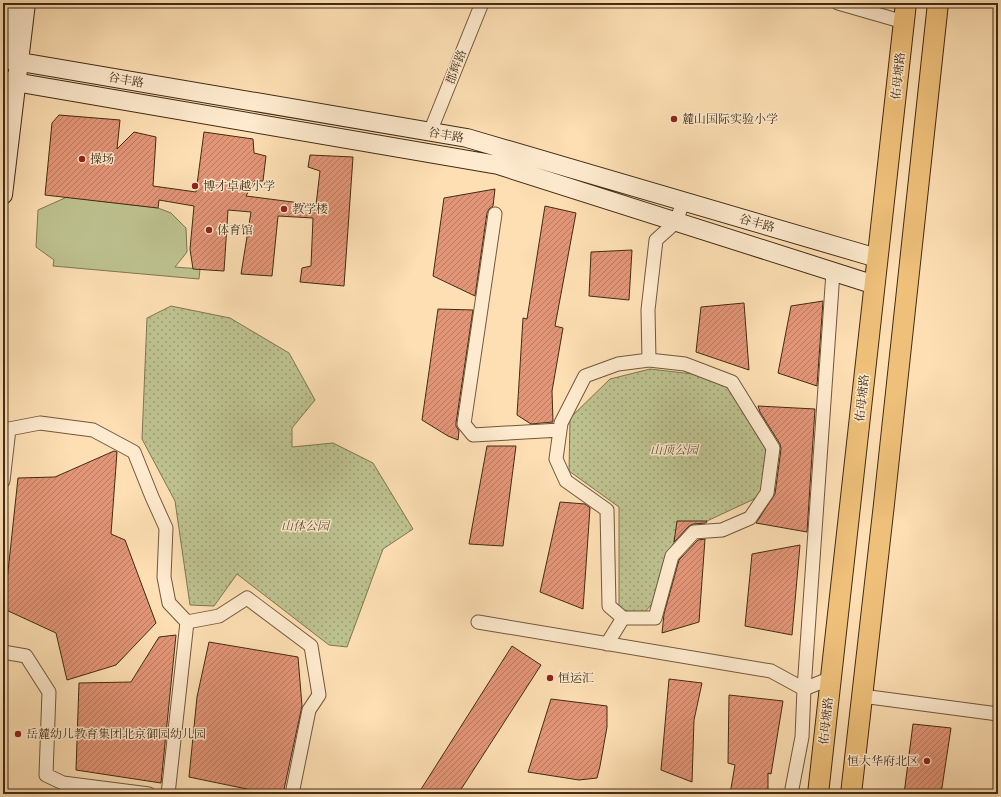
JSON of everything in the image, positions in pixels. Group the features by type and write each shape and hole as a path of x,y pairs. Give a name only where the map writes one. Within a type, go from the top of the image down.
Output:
{"main road":[{"path":"851,794 938,3"},
{"name":"佑母塘路","path":"818,794 905,12"}],"street":[{"path":"3,195 9,81 9,3"},
{"path":"8,58 26,3"},
{"name":"郡辉路","path":"430,132 482,3"},
{"path":"838,3 905,12"},
{"name":"谷丰路","path":"8,58 467,138 878,258"},
{"name":"谷丰路","path":"9,81 498,165 874,285"},
{"path":"649,360 648,310 656,240 676,222 683,202"},
{"path":"495,214 464,424 473,435 560,430"},
{"path":"791,794 802,737 832,272"},
{"path":"649,360 685,364 732,382 773,448 767,493 750,518 722,530 694,532 672,556 655,618 623,618 610,606 607,510 566,481 556,459 560,430 561,423 585,376 618,364 649,360"},
{"path":"3,481 9,429 40,423 93,430 134,452 152,498 166,528 164,577 169,603 187,622 168,794"},
{"path":"187,622 219,616 247,598 311,646 320,695 309,710 292,794"},
{"path":"607,644 623,618"},
{"path":"478,622 771,671 804,689"},
{"path":"3,652 26,656 49,692 46,775 62,783 149,794"},
{"path":"804,689 831,678"},
{"path":"862,696 998,714"}],"green space":[{"path":"67,197 158,208 171,213 186,228 187,252 175,267 200,269 199,279 53,266 54,260 36,247 38,210"},
{"name":"山体公园","path":"171,306 230,318 289,353 315,400 292,428 292,447 333,443 373,463 413,529 383,549 347,647 329,645 237,574 214,606 190,605 175,501 142,439 147,318"},
{"name":"山顶公园","path":"650,369 693,374 730,387 766,450 767,493 707,521 675,538 657,598 644,613 619,610 619,507 569,471 570,418 610,379"}],"building":[{"name":"教学楼","path":"59,115 120,120 117,149 134,132 156,137 153,186 196,192 204,132 253,139 254,153 266,156 263,181 254,181 246,196 316,205 320,171 308,167 310,155 353,157 344,286 300,282 302,268 311,266 313,218 278,216 272,276 241,274 251,212 228,210 224,271 193,269 190,249 194,206 159,200 158,208 45,195 52,123"},
{"path":"495,189 493,206 487,213 475,296 433,276 444,198"},
{"path":"545,206 576,213 555,326 563,328 552,391 553,422 531,424 517,415 523,318 527,319"},
{"path":"632,250 629,300 589,296 591,252"},
{"path":"823,301 817,386 778,373 791,306"},
{"path":"744,303 749,370 696,352 701,307"},
{"path":"438,309 473,310 456,423 459,431 458,440 448,436 422,420"},
{"path":"758,406 815,409 807,532 756,523 775,494 781,449 780,444 760,412"},
{"path":"487,446 516,446 503,546 469,544"},
{"path":"114,451 117,452 111,534 125,540 156,623 116,665 67,680 56,633 4,609 18,478 55,477"},
{"path":"560,502 585,504 590,508 583,609 540,592"},
{"path":"677,521 707,521 706,523 693,524 689,526 674,542"},
{"path":"705,539 699,622 662,633 664,614 679,560 698,540"},
{"path":"800,545 792,635 745,626 752,554"},
{"path":"176,635 161,783 76,770 79,683 131,682 159,637"},
{"path":"209,642 298,657 302,706 283,794 271,794 189,777 197,697"},
{"path":"512,646 541,665 458,794 418,794"},
{"path":"669,679 702,683 694,720 692,782 661,770"},
{"path":"729,695 783,701 771,774 768,773 768,794 730,794 735,765 728,763"},
{"path":"551,699 607,706 607,727 597,778 579,780 528,772"},
{"name":"恒大华府北区","path":"913,724 951,728 941,794 904,794"}],"place":[{"name":"麓山国际实验小学","path":"674,119"},
{"name":"操场","path":"82,159"},
{"name":"博才卓越小学","path":"195,186"},
{"name":"教学楼","path":"284,209"},
{"name":"体育馆","path":"209,230"},
{"name":"恒运汇","path":"550,678"},
{"name":"岳麓幼儿教育集团北京御园幼儿园","path":"18,734"},
{"name":"恒大华府北区","path":"927,761"}]}
